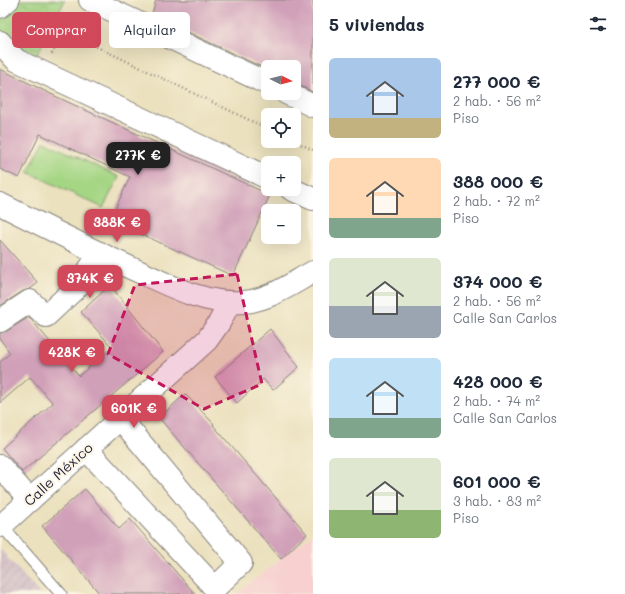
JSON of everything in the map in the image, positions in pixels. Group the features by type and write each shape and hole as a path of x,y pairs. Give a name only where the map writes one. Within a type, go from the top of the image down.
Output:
{"street":[{"path":"0,7 8,0"},
{"path":"82,5 261,81"},
{"path":"0,42 16,60 261,175"},
{"path":"301,100 313,106"},
{"path":"301,194 313,199"},
{"path":"0,204 100,253 190,294 212,301 244,302 259,299 273,294 313,272"},
{"path":"0,321 30,301 46,316 78,286 100,253"},
{"name":"Calle México","path":"1,525 207,340 219,323 230,302"},
{"path":"86,449 212,591 241,564 120,418"},
{"path":"0,466 30,500"}],"lane":[{"path":"1,525 61,594"}],"path":[{"path":"50,58 55,48"},
{"path":"101,48 261,125"},
{"path":"301,144 313,150"}],"highlighted area":[{"path":"237,274 262,384 204,409 108,354 135,285"}],"shaded area":[{"path":"313,534 313,594 236,594"},
{"path":"0,549 40,594 0,594"}],"green space":[{"path":"17,0 65,0 59,12 12,12 12,44 2,39 0,34 0,15"},
{"path":"19,48 41,48 36,57"},
{"path":"44,141 119,177 103,208 28,172"}],"building":[{"path":"156,0 313,0 313,92 301,86 301,60 261,60 261,67 190,33 190,12 153,12"},
{"path":"0,69 57,97 261,191 261,196 270,196 266,204 261,204 261,215 233,276 110,220 130,177 40,134 19,178 0,169"},
{"path":"0,240 38,283 0,306"},
{"path":"110,285 163,352 22,472 2,448 53,403 30,377 0,403 0,362 10,353 0,339 0,333 7,331 29,317 79,376 112,347 81,312"},
{"path":"270,329 299,367 273,390 263,379 237,403 215,377"},
{"path":"185,394 214,424 213,425 307,534 281,559 159,418"},
{"path":"85,489 119,529 130,519 195,594 100,594 42,526"}]}
